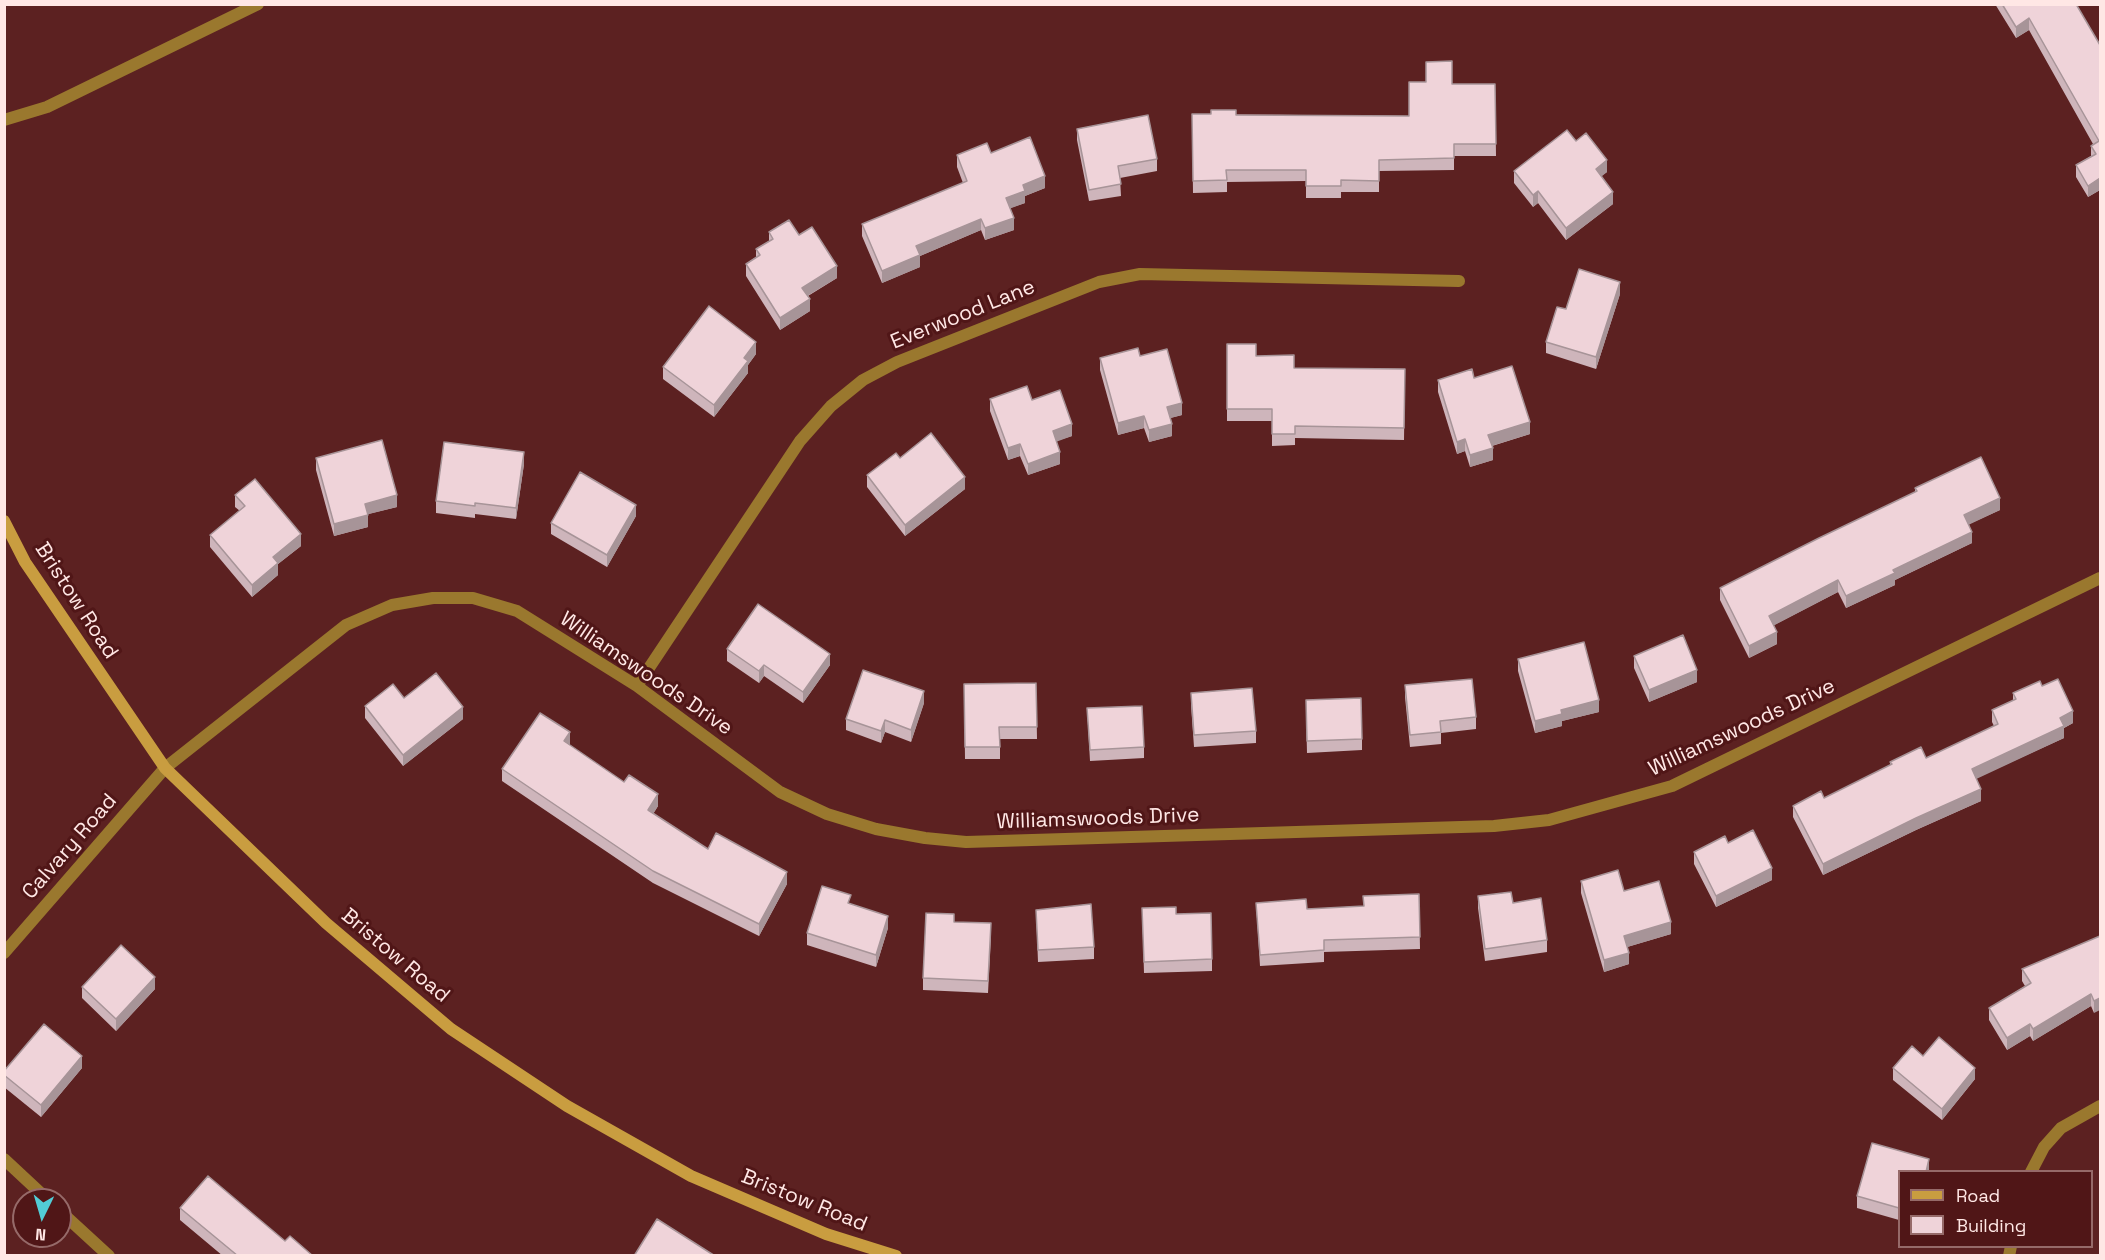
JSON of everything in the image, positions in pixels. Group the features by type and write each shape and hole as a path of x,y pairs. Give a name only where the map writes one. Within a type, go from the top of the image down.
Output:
{"main road":[{"name":"Bristow Road","path":"4,521 25,562 165,768 300,899 451,1029 567,1106 691,1176 826,1234 896,1256"}],"street":[{"path":"4,120 47,107 258,4"},
{"name":"Everwood Lane","path":"637,686 800,441 831,406 863,380 897,362 1099,282 1140,274 1459,281"},
{"name":"Williamswoods Drive","path":"165,768 346,625 392,605 434,598 473,598 517,611 637,686 780,792 828,814 876,829 925,838 966,842 1494,826 1549,820 1672,786 2100,578"},
{"name":"Calvary Road","path":"4,953 165,768"},
{"path":"2032,1170 2044,1148 2061,1128 2100,1107"},
{"path":"4,1160 35,1188"},
{"path":"72,1222 109,1256"}],"building":[{"path":"2002,4 2076,4 2100,45 2100,178 2088,186 2076,165 2096,154 2091,146 2099,141 2029,18 2016,27"},
{"path":"1452,61 1452,84 1495,84 1496,144 1454,144 1454,158 1379,160 1379,181 1341,180 1341,186 1306,186 1306,170 1226,170 1227,180 1193,181 1192,114 1211,114 1211,110 1236,110 1236,115 1409,116 1409,82 1426,82 1426,62"},
{"path":"1148,115 1157,159 1118,166 1121,184 1089,190 1077,129"},
{"path":"1567,130 1576,141 1586,133 1607,160 1596,169 1613,192 1566,228 1538,191 1533,195 1514,171"},
{"path":"1030,137 1045,176 1023,185 1025,191 1006,198 1014,218 985,228 981,219 916,246 920,255 882,271 862,224 967,181 957,155 987,143 991,153"},
{"path":"789,220 799,235 812,227 837,266 802,288 810,299 780,318 746,264 760,255 756,249 773,239 769,232"},
{"path":"1579,269 1620,282 1596,357 1546,342 1557,307 1566,309"},
{"path":"709,306 756,342 744,358 748,361 714,405 663,367"},
{"path":"1227,344 1256,344 1256,356 1294,355 1294,368 1405,369 1404,428 1295,426 1295,434 1272,434 1272,409 1227,409"},
{"path":"1138,348 1140,356 1167,349 1182,403 1167,407 1172,424 1149,430 1144,416 1118,423 1100,358"},
{"path":"1512,366 1530,422 1488,435 1493,448 1470,455 1465,439 1457,442 1438,380 1472,369 1474,378"},
{"path":"1027,386 1032,400 1060,390 1072,424 1053,431 1060,452 1028,464 1020,444 1008,448 990,399"},
{"path":"931,433 965,477 905,525 867,475 896,453 900,458"},
{"path":"382,440 397,495 365,504 368,515 334,524 316,458"},
{"path":"444,442 524,452 516,508 436,501"},
{"path":"1981,457 2000,498 1964,515 1972,532 1893,570 1895,573 1846,596 1838,580 1769,616 1777,632 1749,646 1720,588 1917,491 1915,488"},
{"path":"580,472 636,505 607,555 551,523"},
{"path":"255,479 301,534 273,557 278,563 252,585 210,535 245,506 235,495"},
{"path":"758,604 830,654 803,692 764,665 759,671 727,649"},
{"path":"1683,635 1697,670 1649,690 1634,656"},
{"path":"1584,642 1599,700 1561,710 1562,714 1535,721 1518,659"},
{"path":"863,670 924,691 911,730 885,720 881,731 846,719"},
{"path":"436,673 463,707 403,755 365,706 393,684 404,698"},
{"path":"1472,679 1476,717 1440,721 1441,732 1410,735 1405,685"},
{"path":"2058,679 2073,711 2060,718 2064,726 1972,769 1981,789 1823,864 1793,806 1821,791 1824,798 1921,747 1926,758 1998,724 1992,710 2016,699 2013,693 2040,681 2042,686"},
{"path":"1036,683 1037,727 999,727 1000,747 965,747 964,684"},
{"path":"1252,688 1256,731 1194,735 1191,693"},
{"path":"1361,698 1362,739 1307,741 1306,700"},
{"path":"1142,706 1144,747 1090,750 1087,708"},
{"path":"540,713 570,732 564,741 624,782 629,775 658,794 648,810 708,849 716,833 787,872 759,924 653,871 502,769"},
{"path":"1753,830 1772,868 1716,896 1694,852 1725,836 1728,843"},
{"path":"1618,870 1624,891 1659,881 1671,922 1624,936 1629,953 1604,960 1581,881"},
{"path":"822,886 851,895 848,903 888,916 876,955 807,933"},
{"path":"1511,892 1513,903 1541,898 1547,940 1485,949 1478,896"},
{"path":"1419,894 1420,937 1324,940 1324,950 1260,955 1256,903 1306,899 1307,909 1364,906 1363,896"},
{"path":"1091,904 1094,947 1038,950 1036,910"},
{"path":"1176,907 1176,914 1211,913 1212,959 1144,962 1142,908"},
{"path":"926,913 954,914 954,922 991,923 988,981 923,978"},
{"path":"2100,936 2100,998 2094,1001 2091,994 2033,1029 2030,1024 2007,1038 1989,1008 2031,983 2022,969"},
{"path":"121,945 155,977 116,1019 82,987"},
{"path":"44,1024 82,1056 41,1105 4,1075 4,1071"},
{"path":"1939,1037 1975,1068 1942,1109 1893,1068 1912,1046 1923,1056"},
{"path":"1872,1143 1929,1159 1926,1170 1898,1170 1898,1208 1857,1196"},
{"path":"208,1176 285,1241 290,1236 313,1256 238,1256 180,1208"},
{"path":"657,1219 715,1256 634,1256"}]}
